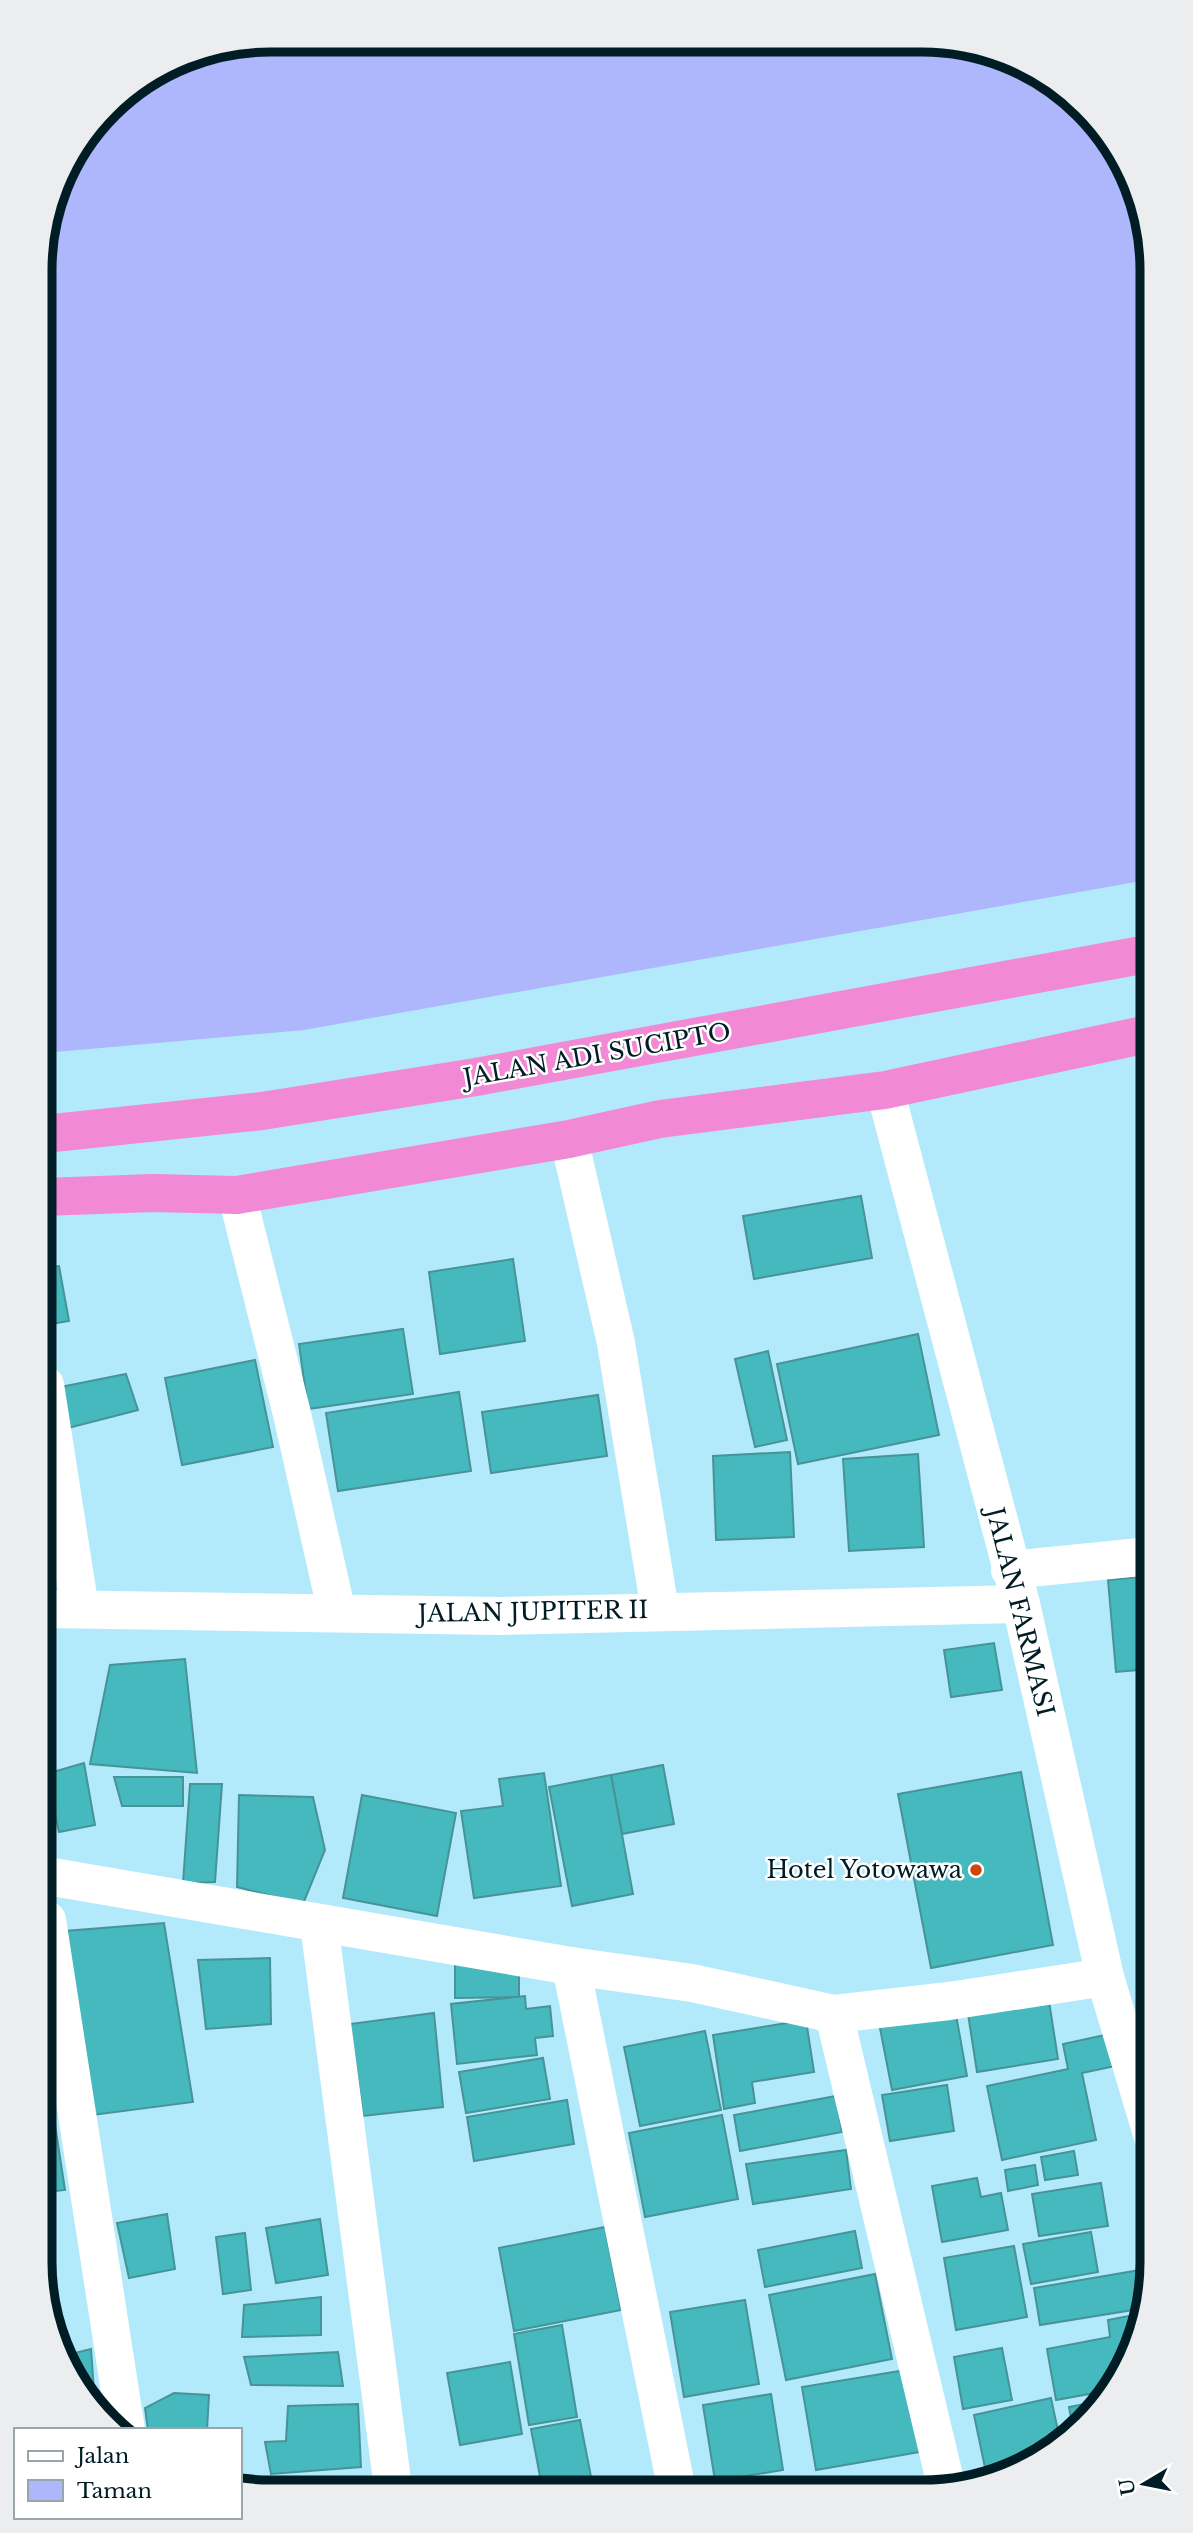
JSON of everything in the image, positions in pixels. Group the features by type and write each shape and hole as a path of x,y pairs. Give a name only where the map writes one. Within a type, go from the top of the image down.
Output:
{"highway":[{"name":"JALAN ADI SUCIPTO","path":"53,1133 262,1111 476,1077 1140,955"},
{"path":"53,1197 153,1193 237,1195 569,1139 660,1119 885,1090 1140,1036"}],"street":[{"name":"JALAN FARMASI","path":"885,1090 1016,1587 1105,1977 1140,2094"},
{"path":"569,1139 616,1343 660,1610"},
{"path":"237,1195 337,1614"},
{"path":"53,1485 63,1609"},
{"name":"JALAN JUPITER II","path":"63,1609 499,1616 660,1610 1016,1587 1140,1558"},
{"path":"53,1877 571,1966 692,1983 834,2014 949,2001 1105,1977"},
{"path":"319,1924 392,2480"},
{"path":"53,1959 125,2425"},
{"path":"571,1966 675,2480"},
{"path":"834,2014 945,2479"}],"green space":[{"path":"270,53 951,54 993,64 1019,75 1066,106 1096,138 1111,161 1124,187 1139,242 1140,881 304,1030 53,1052 53,256 60,214 69,187 97,138 116,116 138,97 187,69 242,54"}],"building":[{"path":"861,1196 872,1258 754,1279 743,1216"},
{"path":"513,1259 525,1341 440,1354 429,1272"},
{"path":"59,1266 69,1321 53,1324 53,1267"},
{"path":"403,1329 413,1394 308,1409 299,1344"},
{"path":"918,1334 939,1435 798,1464 777,1364"},
{"path":"768,1351 787,1440 755,1447 735,1359"},
{"path":"255,1360 273,1447 182,1465 165,1378"},
{"path":"126,1374 138,1410 53,1432 53,1388"},
{"path":"459,1392 471,1471 338,1491 326,1413"},
{"path":"598,1395 607,1456 491,1473 482,1412"},
{"path":"790,1452 794,1537 716,1540 713,1456"},
{"path":"918,1454 924,1547 849,1551 843,1459"},
{"path":"1140,1577 1140,1670 1116,1672 1108,1580"},
{"path":"994,1643 1002,1690 951,1697 944,1650"},
{"path":"185,1659 197,1773 90,1764 110,1665"},
{"path":"84,1763 95,1825 59,1832 53,1805 53,1772"},
{"path":"663,1765 674,1824 622,1834 611,1775"},
{"name":"Hotel Yotowawa","path":"1021,1772 1053,1945 931,1968 898,1794"},
{"path":"544,1773 561,1886 474,1898 461,1811 503,1806 499,1779"},
{"path":"611,1775 633,1894 572,1906 549,1787"},
{"path":"114,1777 183,1777 183,1806 122,1806"},
{"path":"190,1784 222,1784 215,1882 183,1883"},
{"path":"239,1795 313,1797 325,1850 303,1904 237,1887"},
{"path":"362,1795 456,1813 437,1916 343,1898"},
{"path":"164,1923 193,2102 93,2115 65,1931"},
{"path":"270,1958 271,2024 206,2029 198,1960"},
{"path":"519,1960 519,1997 455,1998 455,1962"},
{"path":"525,1996 526,2009 550,2006 553,2036 535,2038 537,2055 457,2064 451,2004"},
{"path":"1049,2001 1058,2059 977,2072 968,2014"},
{"path":"955,2009 967,2076 892,2090 879,2023"},
{"path":"434,2013 443,2107 363,2116 350,2024"},
{"path":"806,2020 814,2072 752,2082 755,2103 724,2109 713,2035"},
{"path":"705,2031 721,2110 640,2126 624,2047"},
{"path":"1114,2033 1120,2065 1082,2073 1096,2140 1002,2160 987,2086 1068,2069 1063,2044"},
{"path":"543,2058 550,2099 466,2113 459,2072"},
{"path":"947,2085 954,2131 890,2141 882,2095"},
{"path":"836,2096 842,2132 740,2151 734,2115"},
{"path":"567,2100 574,2144 474,2161 467,2117"},
{"path":"53,2112 65,2190 53,2191"},
{"path":"722,2115 738,2199 645,2217 629,2133"},
{"path":"846,2150 851,2189 753,2204 746,2164"},
{"path":"1074,2151 1078,2175 1045,2180 1041,2157"},
{"path":"1035,2165 1038,2185 1008,2191 1005,2170"},
{"path":"977,2178 981,2197 1001,2193 1008,2230 942,2242 932,2186"},
{"path":"1101,2183 1108,2226 1039,2236 1032,2194"},
{"path":"167,2214 175,2269 129,2278 117,2223"},
{"path":"320,2219 328,2275 276,2283 266,2228"},
{"path":"605,2227 621,2310 514,2331 499,2248"},
{"path":"855,2231 862,2268 765,2287 758,2250"},
{"path":"1091,2232 1098,2272 1031,2284 1023,2244"},
{"path":"245,2233 251,2290 223,2294 216,2237"},
{"path":"1014,2246 1027,2317 956,2330 944,2258"},
{"path":"1140,2270 1135,2310 1040,2325 1034,2288"},
{"path":"875,2274 892,2359 786,2380 769,2295"},
{"path":"321,2297 321,2335 242,2337 244,2305"},
{"path":"745,2300 759,2384 684,2397 670,2312"},
{"path":"1134,2315 1124,2346 1104,2384 1097,2392 1056,2400 1047,2349 1110,2337 1108,2320"},
{"path":"562,2325 577,2417 529,2425 514,2334"},
{"path":"1002,2348 1012,2400 963,2409 954,2357"},
{"path":"91,2349 94,2390 82,2372 73,2354"},
{"path":"338,2352 343,2386 251,2385 244,2357"},
{"path":"510,2362 522,2434 460,2445 447,2373"},
{"path":"906,2370 920,2452 816,2470 802,2387"},
{"path":"174,2393 209,2395 207,2428 148,2428 145,2408"},
{"path":"771,2394 783,2470 715,2480 703,2405"},
{"path":"1051,2398 1058,2433 1032,2451 986,2471 974,2415"},
{"path":"1089,2403 1072,2421 1069,2407"},
{"path":"358,2404 361,2467 271,2474 265,2442 286,2441 288,2406"},
{"path":"580,2420 592,2480 541,2480 531,2429"}],"place":[{"name":"Hotel Yotowawa","path":"976,1870"}]}
